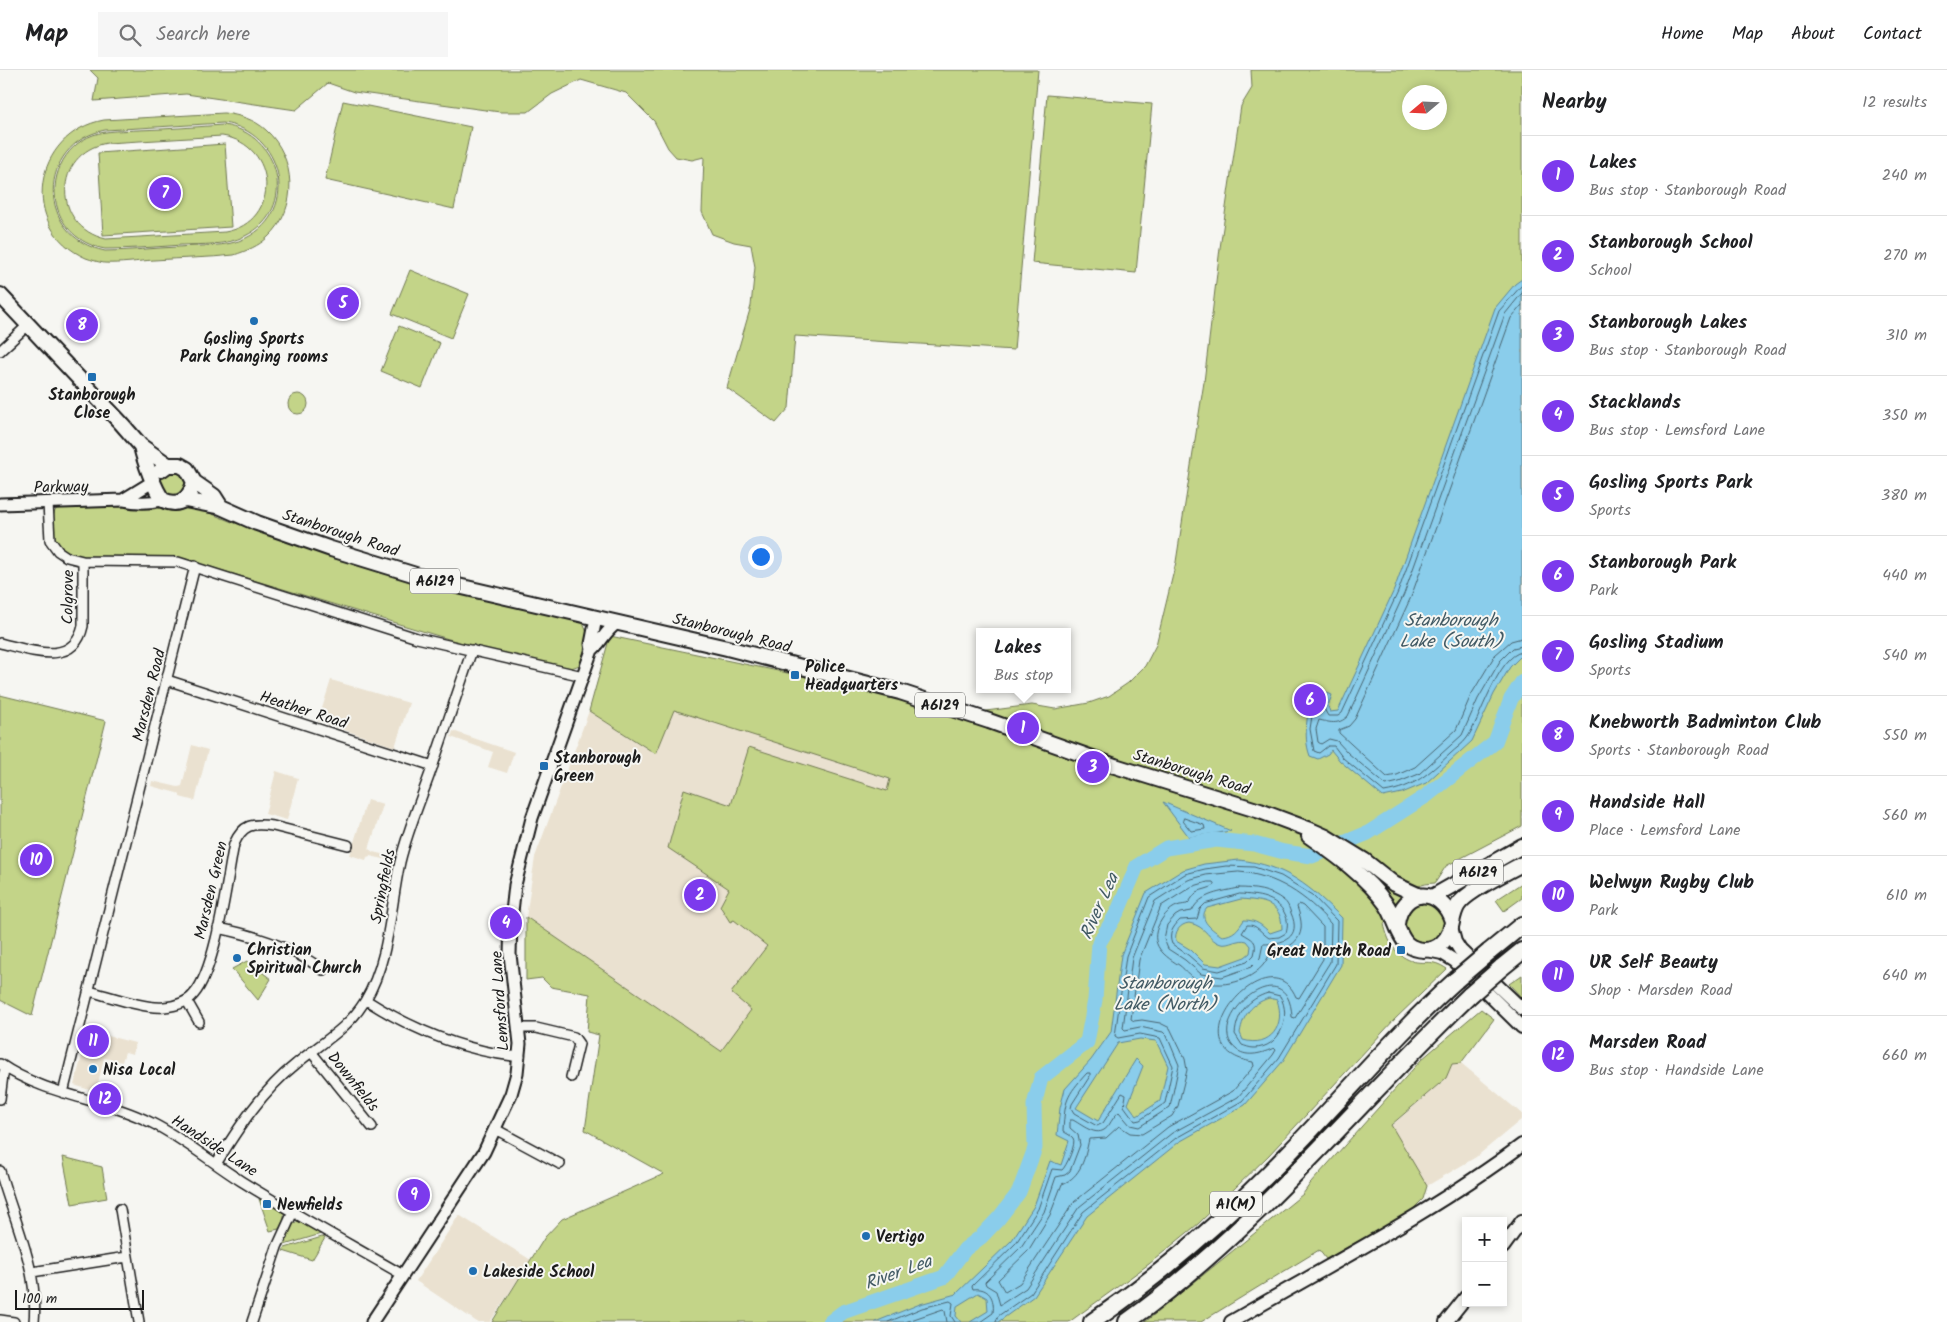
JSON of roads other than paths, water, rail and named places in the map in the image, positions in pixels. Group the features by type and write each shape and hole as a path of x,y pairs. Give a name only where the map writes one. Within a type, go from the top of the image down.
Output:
{"highway":[{"name":"A1(M)","path":"1092,1322 1165,1268 1222,1218 1286,1157 1419,1013 1522,925"},
{"name":"A1(M)","path":"1127,1322 1192,1272 1244,1226 1292,1179 1407,1056 1470,995 1522,951"}],"main road":[{"name":"Stanborough Road","path":"0,294 122,423 141,446 168,465 180,466 187,470 194,482 214,496 221,507"},
{"name":"Stanborough Road","path":"141,446 159,495 163,500 174,503 185,500 221,507 331,550 432,580 727,648 900,692 989,721 1115,766 1288,821 1321,839"},
{"path":"154,481 157,474 168,465"},
{"path":"185,500 190,494 194,482"},
{"name":"A6129","path":"1321,839 1365,861 1394,884 1426,896 1522,846"},
{"name":"A6129","path":"1321,839 1376,892 1387,905 1397,924"},
{"name":"A6129","path":"1451,924 1454,913 1462,900 1522,864"},
{"path":"1522,1009 1460,950 1455,942 1448,910 1442,902 1426,896 1405,904 1398,914 1397,924 1399,934 1408,945 1421,950 1442,953 1455,961 1522,1026"},
{"path":"1428,950 1441,945 1446,940 1451,924"},
{"path":"1231,1322 1448,1196 1522,1145"},
{"path":"1507,1242 1522,1221"},
{"path":"1446,1322 1462,1302"}],"street":[{"path":"0,351 28,325"},
{"name":"Parkway","path":"123,500 154,481"},
{"name":"Parkway","path":"0,504 123,500 154,502 163,500"},
{"path":"48,503 49,533 53,545 67,557 83,561 178,562 417,638 583,676"},
{"name":"Colgrove","path":"0,643 50,654 71,648 81,635 83,626 83,561"},
{"name":"Marsden Road","path":"63,1094 195,566"},
{"name":"Lemsford Lane","path":"377,1320 403,1275 484,1152 512,1094 520,1057 519,1028 510,954 515,885 520,857 532,818 592,650 596,618"},
{"name":"Lemsford Lane","path":"592,650 598,645 604,633 617,623"},
{"name":"Springfields","path":"216,1164 258,1103 296,1064 338,1034 351,1021 366,1000 379,972 386,946 400,861 472,650"},
{"name":"Heather Road","path":"167,680 433,766"},
{"name":"Marsden Green","path":"186,1001 194,994 207,970 218,928 234,844 239,832 246,827 262,824 348,845"},
{"path":"218,928 233,931 285,949 323,970"},
{"path":"90,991 161,1008 186,1001 199,1022"},
{"path":"366,1000 396,1019 425,1033 466,1047 520,1057"},
{"path":"519,1028 536,1028 574,1037 579,1044 571,1077"},
{"name":"Downfields","path":"312,1053 372,1127"},
{"path":"0,1099 3,1066"},
{"name":"Handside Lane","path":"3,1066 35,1084 113,1108 152,1123 175,1135 216,1164 293,1212 403,1275"},
{"path":"496,1129 560,1164"},
{"path":"0,1171 32,1272 35,1307 34,1322"},
{"path":"120,1209 139,1322"},
{"path":"252,1322 276,1247 293,1212"},
{"path":"32,1272 128,1257"},
{"path":"0,1320 14,1322"}],"water":[{"name":"Stanborough Lake (South)","path":"1522,279 1522,655 1510,667 1494,694 1472,741 1426,783 1402,793 1383,797 1340,761 1331,750 1328,754 1318,759 1310,756 1306,732 1310,692 1315,688 1332,695 1328,706 1330,712 1338,711 1394,590 1495,308 1515,284"},
{"path":"1163,802 1231,831 1189,837"},
{"name":"Stanborough Lake (North)","path":"1239,860 1284,872 1308,887 1342,918 1341,965 1283,1061 1245,1105 1179,1142 1087,1216 1034,1296 998,1322 970,1322 988,1311 987,1298 978,1293 957,1306 956,1316 961,1322 875,1322 920,1304 956,1294 1012,1240 1034,1206 1050,1161 1061,1165 1069,1141 1057,1135 1060,1108 1065,1089 1091,1060 1111,1032 1121,955 1146,893 1183,870 1204,864","holes":["1241,899 1264,902 1275,908 1279,913 1282,929 1270,933 1258,924 1244,920 1235,931 1222,936 1205,921 1204,912 1207,908","1189,923 1200,927 1213,940 1221,944 1240,940 1247,941 1251,946 1250,953 1245,957 1220,966 1205,964 1191,950 1176,941 1177,932 1180,927","1269,998 1277,1000 1279,1009 1278,1026 1274,1032 1261,1041 1243,1040 1240,1033 1243,1021 1249,1011 1263,1000","1140,1039 1156,1041 1168,1066 1160,1101 1137,1116 1128,1104 1143,1066 1136,1059 1098,1121 1076,1108 1118,1043"]}],"waterway":[{"name":"River Lea","path":"830,1322 843,1312 944,1277 965,1249 981,1237 1019,1192 1035,1148 1034,1105 1041,1078 1087,1042 1095,1000 1099,943 1118,911 1137,866 1166,848 1216,840 1254,844 1284,852 1312,856 1368,833 1426,796 1495,742 1511,699 1522,682"}],"place":[{"name":"Gosling Stadium","path":"165,193"},
{"name":"Gosling Sports Park","path":"343,303"},
{"name":"Gosling Sports Park Changing rooms","path":"254,321"},
{"name":"Knebworth Badminton Club","path":"82,325"},
{"name":"Stanborough Close","path":"92,377"},
{"name":"Police Headquarters","path":"795,675"},
{"name":"Stanborough Park","path":"1310,700"},
{"name":"Lakes","path":"1023,728"},
{"name":"Stanborough Green","path":"544,766"},
{"name":"Stanborough Lakes","path":"1093,767"},
{"name":"Welwyn Rugby Club","path":"36,860"},
{"name":"Stanborough School","path":"700,895"},
{"name":"Stacklands","path":"506,923"},
{"name":"Great North Road","path":"1401,950"},
{"name":"Christian Spiritual Church","path":"237,958"},
{"name":"UR Self Beauty","path":"93,1041"},
{"name":"Nisa Local","path":"93,1069"},
{"name":"Marsden Road","path":"105,1099"},
{"name":"Handside Hall","path":"414,1195"},
{"name":"Newfields","path":"267,1204"},
{"name":"Vertigo","path":"866,1236"},
{"name":"Lakeside School","path":"473,1271"}]}
